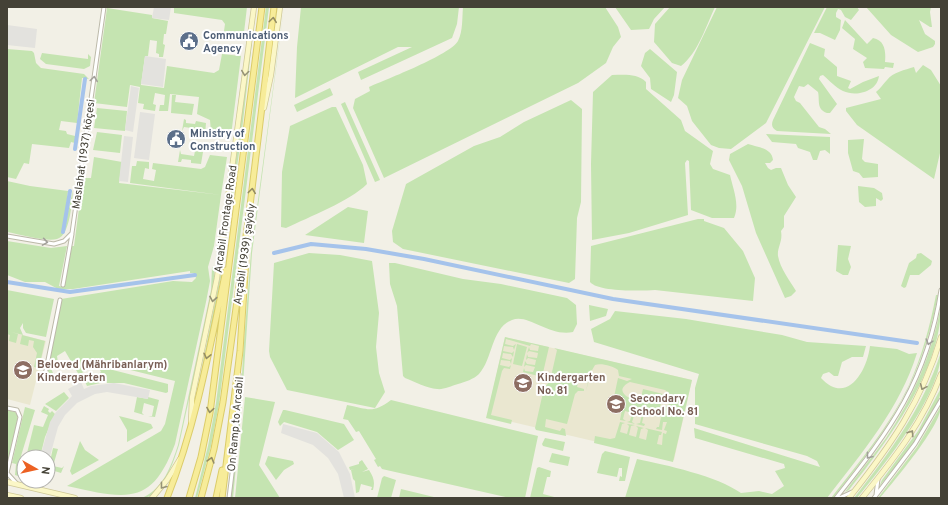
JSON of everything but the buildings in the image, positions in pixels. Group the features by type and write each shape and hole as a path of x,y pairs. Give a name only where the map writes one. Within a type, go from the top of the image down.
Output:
{"main road":[{"name":"Arçabil (1939) şaýoly","path":"189,498 209,420 234,236 262,7"},
{"name":"Arçabil (1939) şaýoly","path":"201,498 214,449 230,354 260,128 274,7"},
{"path":"222,498 240,351 249,214"},
{"path":"166,498 185,448 190,430 234,236"},
{"path":"216,498 229,437"}],"street":[{"name":"Maslahat (1937) köçesi","path":"63,286 104,7"},
{"name":"Arcabil Frontage Road","path":"190,430 192,398 217,278 254,7"},
{"path":"260,128 271,75 280,7"},
{"path":"7,236 54,244 64,241 72,233"},
{"path":"838,498 877,446 903,406 918,376 928,348 941,290"},
{"path":"45,375 60,300"},
{"path":"848,498 906,420 927,378 941,337"},
{"name":"On Ramp to Arcabil","path":"229,498 238,406 240,351"},
{"path":"862,498 878,479 921,418 941,374"},
{"path":"875,497 915,444 941,400"},
{"path":"7,408 17,410 20,417 7,473 16,483"},
{"path":"152,498 167,480 185,448"},
{"path":"875,497 878,479"},
{"path":"36,489 75,498"},
{"path":"838,498 854,491"},
{"path":"7,496 21,498"}],"shaded area":[{"path":"154,7 171,7 169,20 152,18"},
{"path":"7,25 37,29 35,48 7,45"},
{"path":"145,56 166,59 163,87 141,84"},
{"path":"131,86 139,88 133,132 125,130"},
{"path":"140,112 155,114 149,160 134,158"},
{"path":"124,136 133,137 128,182 119,181"},
{"name":"Beloved (Mähribanlarym) Kindergarten","path":"7,331 46,341 30,405 7,399"},
{"name":"Secondary School No. 81","path":"505,337 692,380 674,460 487,416"},
{"path":"81,382 84,389 91,386 114,383 150,390 148,399 107,392 95,394 77,403 65,415 58,427 52,449 42,449 50,422 56,412 72,396 68,389"},
{"path":"283,424 317,433 339,452 350,474 355,498 344,498 338,474 328,458 313,445 281,433"}],"green space":[{"path":"174,7 247,7 243,41 223,38 225,24 222,20 174,13"},
{"path":"256,7 241,139 222,272 196,396 221,272"},
{"path":"266,7 269,7 219,404 211,446 197,498 195,498 208,446 216,403"},
{"path":"284,7 252,253 241,414 233,498 231,498 240,414 251,252"},
{"path":"301,7 459,7 457,24 452,38 361,80 358,72 412,47 398,47 295,98 297,47"},
{"path":"463,7 605,7 618,27 621,37 613,47 606,63 578,83 384,178 353,108 355,99 370,91 369,87 431,60 453,47 458,41 461,33"},
{"path":"615,7 665,7 654,19 649,29 631,30"},
{"path":"670,7 715,7 697,47 687,61 681,66 672,63 654,42 655,24"},
{"path":"717,7 825,7 766,123 731,149 719,148 711,145 692,121 687,106 678,98 682,80"},
{"path":"827,7 857,7 859,10 851,20 845,17 841,10 838,9 836,17 841,20 840,30 835,40 820,33 814,33"},
{"path":"866,7 931,7 930,12 932,27 919,20 925,34 935,41 935,44 933,47 918,52 891,35"},
{"path":"107,8 152,15 152,18 168,21 166,34 164,34 163,44 165,45 163,57 159,57 159,54 156,53 157,41 150,40 148,56 145,56 141,85 164,88 167,66 214,73 219,70 222,54 241,56 231,136 211,132 210,120 197,114 199,97 170,94 168,111 159,111 160,105 164,105 165,95 155,93 153,104 156,105 155,111 143,109 144,104 138,103 140,87 130,85 127,107 94,103"},
{"path":"845,20 867,44 873,38 880,41 885,51 885,62 894,63 893,68 865,68 863,62 867,58 853,49 855,39 842,28"},
{"path":"810,43 825,49 824,56 837,67 837,76 851,81 848,88 850,89 879,76 874,86 865,92 848,93 835,86 823,75 820,76 819,79 837,104 830,113 827,113 821,109 818,92 808,84 804,87 799,86 794,97 796,101 800,103 819,127 825,129 831,134 777,131 772,126 773,120"},
{"path":"7,49 32,51 34,53 36,63 41,68 84,74 89,79 82,78 77,123 61,121 59,130 66,131 67,134 75,136 75,143 71,142 69,148 32,144 29,164 24,163 16,179 7,177"},
{"path":"650,49 677,72 674,95 671,102 651,89 650,78 641,66 645,53"},
{"path":"42,53 88,59 88,54 91,57 90,66 84,69 46,64 40,59"},
{"path":"923,65 931,70 941,86 940,153 934,179 857,125 846,111 846,108 881,99 876,92 892,75 914,67 916,73"},
{"path":"612,75 630,75 639,77 646,82 646,89 681,120 685,131 713,151 710,164 713,169 730,175 736,202 736,213 734,218 712,218 691,210 689,161 687,160 685,163 688,215 629,233 592,240 591,164 593,92"},
{"path":"330,88 333,95 297,112 294,105"},
{"path":"172,95 176,95 175,102 194,104 192,115 171,113"},
{"path":"571,100 582,109 581,202 577,218 575,279 569,283 403,249 393,242 392,231 406,184 474,146 500,137 524,122"},
{"path":"345,102 380,180 375,182 341,104"},
{"path":"332,107 336,107 363,165 367,184 360,190 329,208 286,228 281,227 282,172 290,126"},
{"path":"97,108 127,111 125,131 94,128"},
{"path":"184,119 186,120 186,123 195,124 196,121 206,123 205,135 197,134 198,129 184,127 182,131"},
{"path":"97,132 122,135 120,153 93,150"},
{"path":"766,134 830,137 830,154 825,150 820,151 817,160 813,160 810,152 798,148 796,144 772,142"},
{"path":"864,139 862,159 865,162 878,164 878,177 863,178 859,173 853,171 848,153 848,140"},
{"path":"748,144 767,150 770,153 773,160 770,163 765,163 771,170 781,168 788,185 796,197 784,216 784,227 781,231 778,253 781,265 796,291 791,296 785,298 756,233 742,186 729,160 730,154"},
{"path":"180,150 181,154 194,156 195,151 203,152 201,164 191,163 191,160 182,159 181,162 178,162"},
{"path":"210,155 227,157 221,195 130,183 132,166 136,166 137,161 149,162 149,169 145,168 143,179 154,181 156,170 152,169 153,163 201,169 205,167"},
{"path":"94,157 122,162 119,183 221,195 214,246 208,267 210,281 175,444 166,464 157,478 147,488 136,493 122,495 88,491 67,486 161,431 165,424 175,381 102,363 95,364 79,375 65,351 57,356 58,363 56,360 49,364 53,373 47,378 46,376 61,299 173,281 192,282 196,278 194,273 190,273 190,271 73,289 58,289 45,282 25,282 7,275 7,241 51,248 67,246 59,286 64,287 72,246 74,246 83,178 91,178"},
{"path":"7,181 30,186 68,191 63,233 73,190 70,218 65,232 61,237 52,240 7,232"},
{"path":"858,186 874,188 882,193 883,199 881,201 876,198 876,206 865,207 859,202"},
{"path":"348,207 368,211 364,243 305,235"},
{"path":"698,219 704,219 704,221 724,228 743,251 755,278 753,301 655,290 630,291 610,289 602,288 590,282 591,246"},
{"path":"838,245 851,246 848,259 851,267 848,275 843,275 836,271"},
{"path":"309,253 340,255 372,261 379,313 376,347 379,373 385,392 375,408 287,390 270,357 269,351 274,263"},
{"path":"921,253 932,261 931,265 919,275 910,275 906,287 904,288 901,286 909,263 916,258 917,254"},
{"path":"389,263 395,263 463,279 501,284 567,298 576,305 577,324 573,332 564,333 547,329 525,320 512,320 505,324 500,330 484,368 477,376 442,389 425,386 403,376 397,306 390,284"},
{"path":"212,267 214,267 215,279 179,445 166,478 156,492 142,498 150,494 166,476 178,445 211,290"},
{"path":"7,290 54,299 46,337 26,333 23,328 23,323 20,328 23,335 11,332 18,334 16,343 9,341 10,335 7,334"},
{"path":"936,295 938,295 931,326 922,355 912,380 900,404 870,450 833,498 831,498 883,430 909,385 922,352"},
{"path":"589,305 608,309 606,316 590,321"},
{"path":"941,306 939,330 932,355 910,404 880,450 849,490 845,492 886,438 905,407 927,358"},
{"path":"615,311 686,319 782,335 807,342 866,346 863,357 852,357 842,362 838,376 834,376 829,372 823,374 821,378 830,386 839,388 847,387 854,382 860,374 865,365 870,346 897,349 909,354 917,353 901,393 879,429 827,498 625,498 637,459 705,476 719,481 741,493 759,491 772,494 784,486 775,471 785,468 784,464 695,438 694,428 820,467 817,461 807,456 695,424 695,388 699,374 594,342 591,329 610,319"},
{"path":"22,335 45,341 39,368 34,367 37,353 33,347 34,341 29,340 28,346 20,344"},
{"path":"505,337 549,347 542,377 523,372 524,368 525,371 533,372 535,367 526,365 524,367 525,361 527,364 535,365 536,360 528,358 526,360 527,354 528,357 537,358 538,353 529,351 527,353 529,347 530,350 538,351 539,346 531,344 530,346 506,339 505,344 513,346 516,344 514,350 513,347 504,346 503,351 512,353 514,351 513,357 511,354 503,353 502,358 510,360 512,358 511,364 510,361 501,360 500,365 509,367 511,365 510,369 504,368 502,371 491,415 512,420 511,424 486,418"},
{"path":"517,344 527,347 522,366 513,364"},
{"path":"554,348 692,380 673,462 594,443 595,436 610,439 615,438 620,422 625,423 622,424 620,432 627,434 629,426 627,424 635,425 631,426 629,435 636,437 638,428 636,426 644,428 641,429 639,438 646,440 648,430 645,428 662,432 661,435 659,435 657,444 662,445 663,433 666,434 667,431 664,430 667,422 663,422 662,430 656,429 659,427 661,417 644,414 642,423 645,424 644,426 636,424 640,423 642,414 635,413 632,422 635,424 627,422 630,421 632,413 625,411 623,419 626,421 620,420 623,404 614,397 618,378 627,381 632,379 619,376 618,370 607,365 595,365 591,372 586,391 589,377 580,375 577,387 584,389 584,391 578,391 575,394 567,424 546,419 545,427 560,431 562,428 565,429 566,436 536,430 535,428 544,388 550,381 557,350","holes":["630,382 665,390 671,395 671,402 667,406 660,407 663,394 643,389 640,402 624,395 623,392 625,385"]},
{"path":"941,352 938,369 932,388 922,408 882,467 857,498 854,498 893,446 915,411 934,372"},
{"path":"101,367 168,384 168,392 166,393 124,383 107,383 106,378 105,382 87,386 83,377 86,376 89,380 101,372 99,368"},
{"path":"941,388 939,399 926,425 879,487 882,480 918,431"},
{"path":"64,392 69,398 56,411 45,404"},
{"path":"137,397 148,399 148,397 159,400 155,417 148,416 152,416 154,406 144,403 142,413 144,415 134,412"},
{"path":"245,397 275,402 259,465 280,498 235,498"},
{"path":"391,400 538,436 525,498 510,498 382,469 380,466 378,467 374,460 376,459 359,431 356,432 348,420 343,419 347,405 366,409 375,409"},
{"path":"44,406 49,409 48,411 50,413 52,411 55,414 45,437 42,449 28,449 34,425 43,427 48,415 41,412"},
{"path":"941,406 939,415 916,453 880,498 878,498 917,447"},
{"path":"25,407 35,410 23,449 16,449 16,464 12,463"},
{"path":"7,410 15,412 18,416 8,463"},
{"path":"283,410 344,424 354,440 338,450 317,432 284,422 280,426 278,422"},
{"path":"119,416 151,424 153,428 127,442 127,430"},
{"path":"545,438 565,442 563,451 543,446 542,444"},
{"path":"80,441 85,450 99,460 72,475 70,471"},
{"path":"605,451 630,457 625,481 619,481 620,476 622,477 622,468 619,468 617,477 597,473 602,454"},
{"path":"552,453 570,457 568,466 549,462"},
{"path":"268,456 293,461 294,464 284,470 276,480 265,464"},
{"path":"362,460 368,469 362,472 369,470 373,478 373,490 371,490 372,487 361,484 359,492 356,493 355,481 351,470 354,469 350,470 349,467 359,464"},
{"path":"64,466 61,473 56,471 56,467 62,468"},
{"path":"539,467 551,471 550,477 547,477 543,494 558,498 530,498 537,468"},
{"path":"384,476 396,480 391,498 377,498 382,478"},
{"path":"401,489 438,498 399,498"}],"waterway":[{"path":"75,149 85,79"},
{"path":"63,232 70,191"},
{"path":"274,253 311,244 366,249 424,259 613,299 917,343"},
{"path":"7,282 70,292 195,275"}],"place":[{"name":"Communications Agency","path":"189,41"},
{"name":"Ministry of Construction","path":"176,139"},
{"name":"Beloved (Mähribanlarym) Kindergarten","path":"23,370"},
{"name":"Kindergarten No. 81","path":"523,383"},
{"name":"Secondary School No. 81","path":"616,404"}]}
